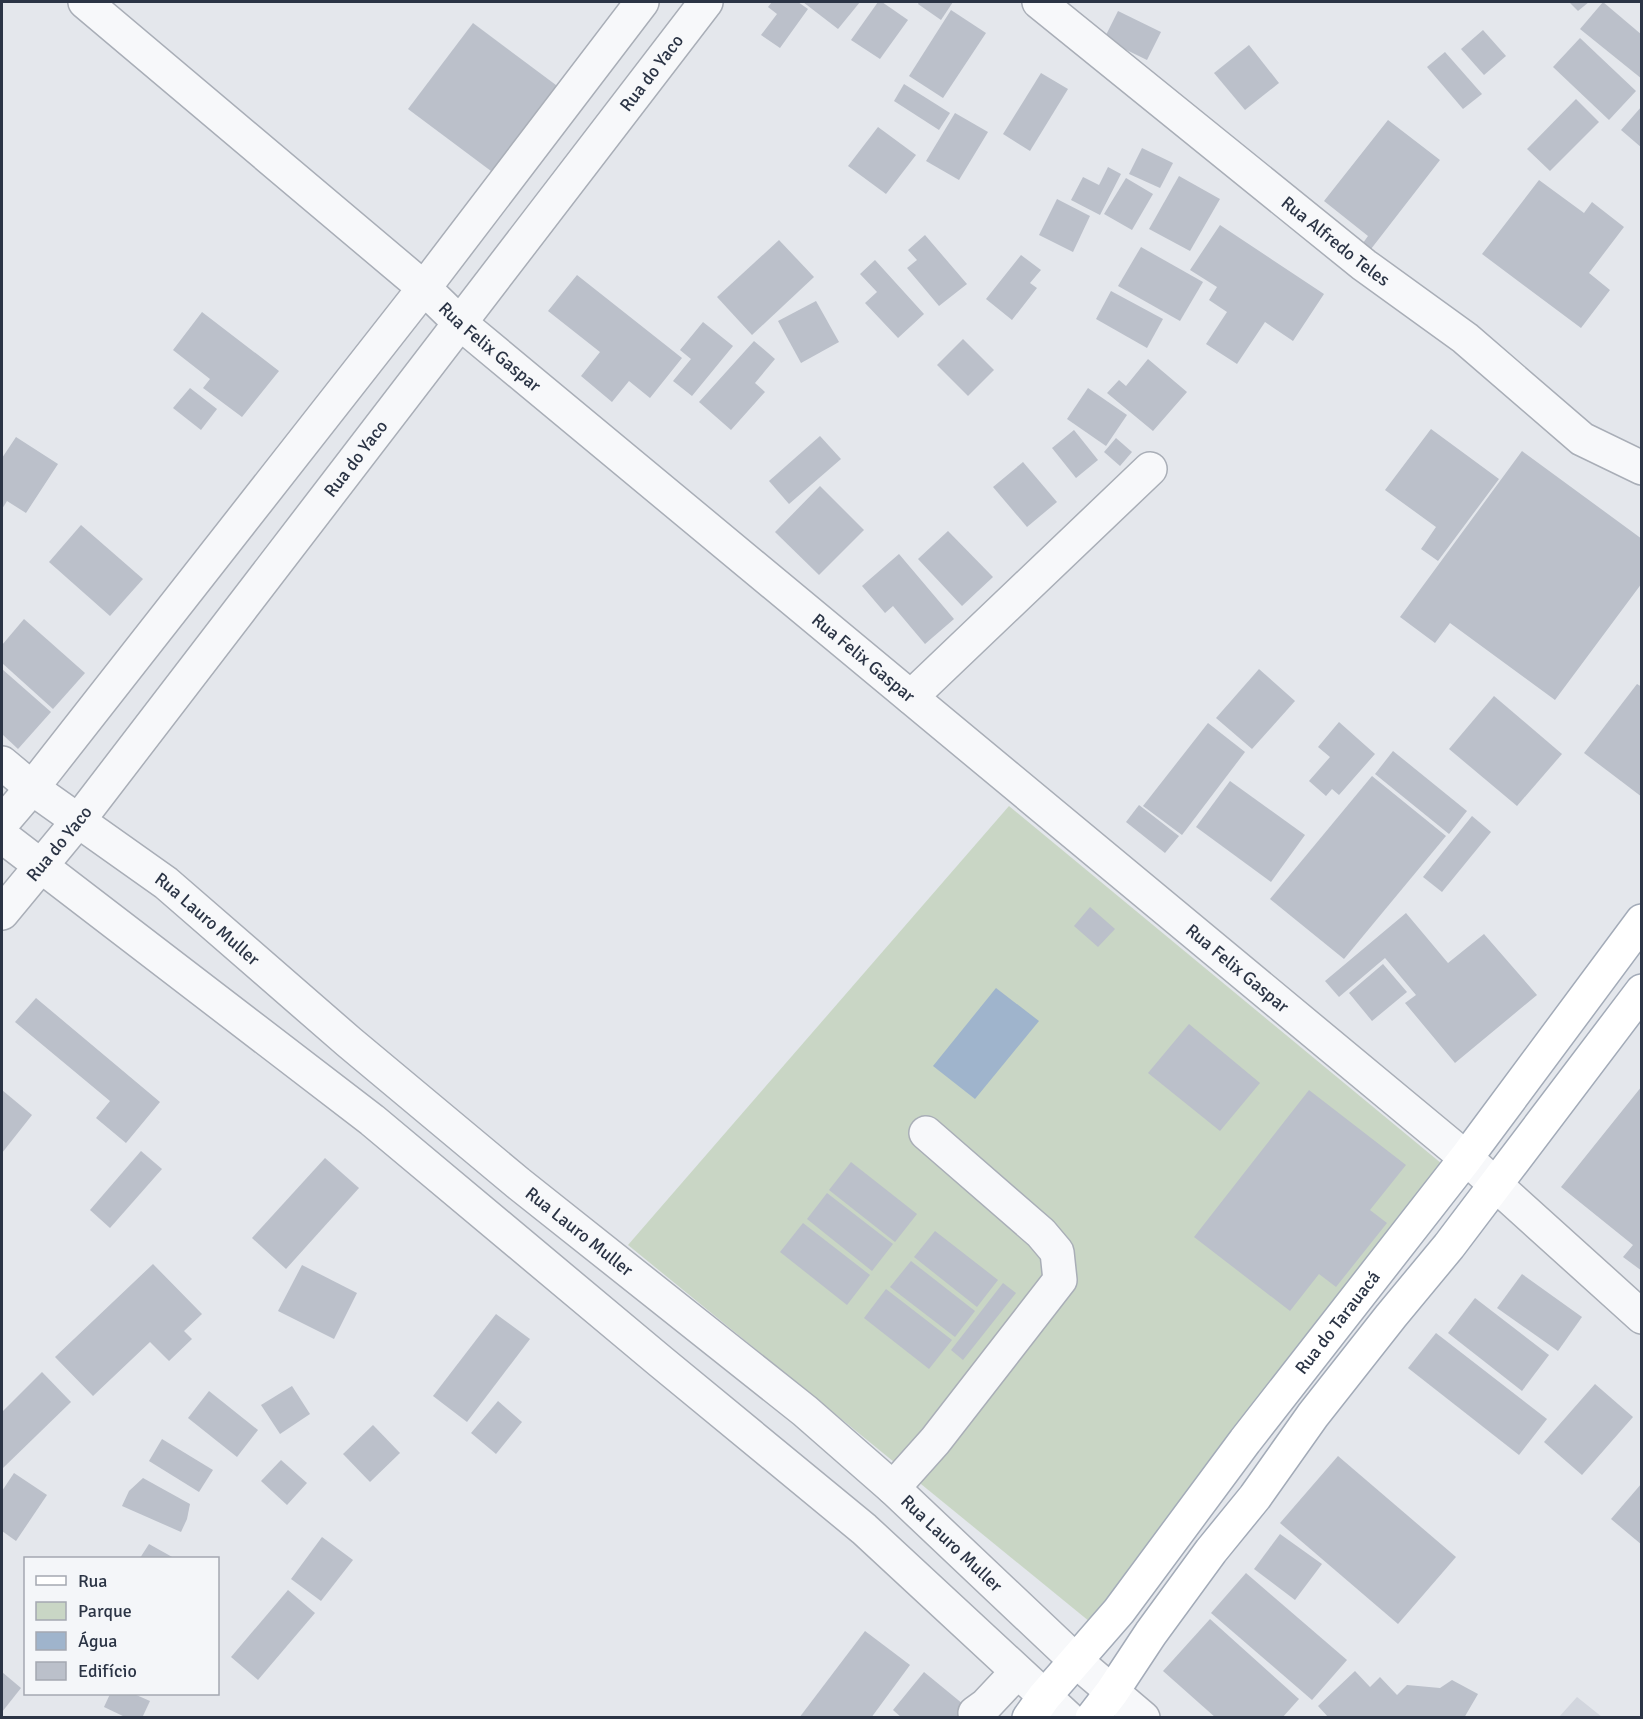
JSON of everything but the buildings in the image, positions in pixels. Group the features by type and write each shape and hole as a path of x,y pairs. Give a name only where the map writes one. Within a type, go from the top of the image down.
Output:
{"main road":[{"name":"Rua do Tarauacá","path":"1047,1711 1076,1661 1119,1611 1245,1441 1466,1158 1641,921"},
{"name":"Rua do Tarauacá","path":"1092,1718 1151,1633 1211,1551 1255,1497 1313,1415 1449,1246 1641,991"}],"street":[{"name":"Rua Felix Gaspar","path":"86,2 424,288 460,323 1466,1158 1641,1317"},
{"path":"2,823 32,788 424,288 642,2"},
{"name":"Rua do Yaco","path":"2,913 40,864 78,821 706,2"},
{"name":"Rua Alfredo Teles","path":"1039,2 1364,265 1465,338 1582,439 1641,468"},
{"path":"911,697 1150,469"},
{"name":"Rua Lauro Muller","path":"2,763 32,788 166,883 349,1042 627,1271 805,1411 892,1488 1076,1661 1143,1718"},
{"path":"2,836 372,1120 864,1529 1017,1672 1047,1711"},
{"path":"892,1488 935,1441 1060,1280 1057,1252 1041,1233 926,1133"},
{"path":"975,1713 986,1705 1017,1672"}],"shaded area":[{"path":"1577,1697 1602,1717 1559,1717"}],"green space":[{"path":"1009,806 1453,1173 1095,1626 628,1245"}],"water":[{"path":"996,988 1039,1021 975,1099 933,1066"}]}
